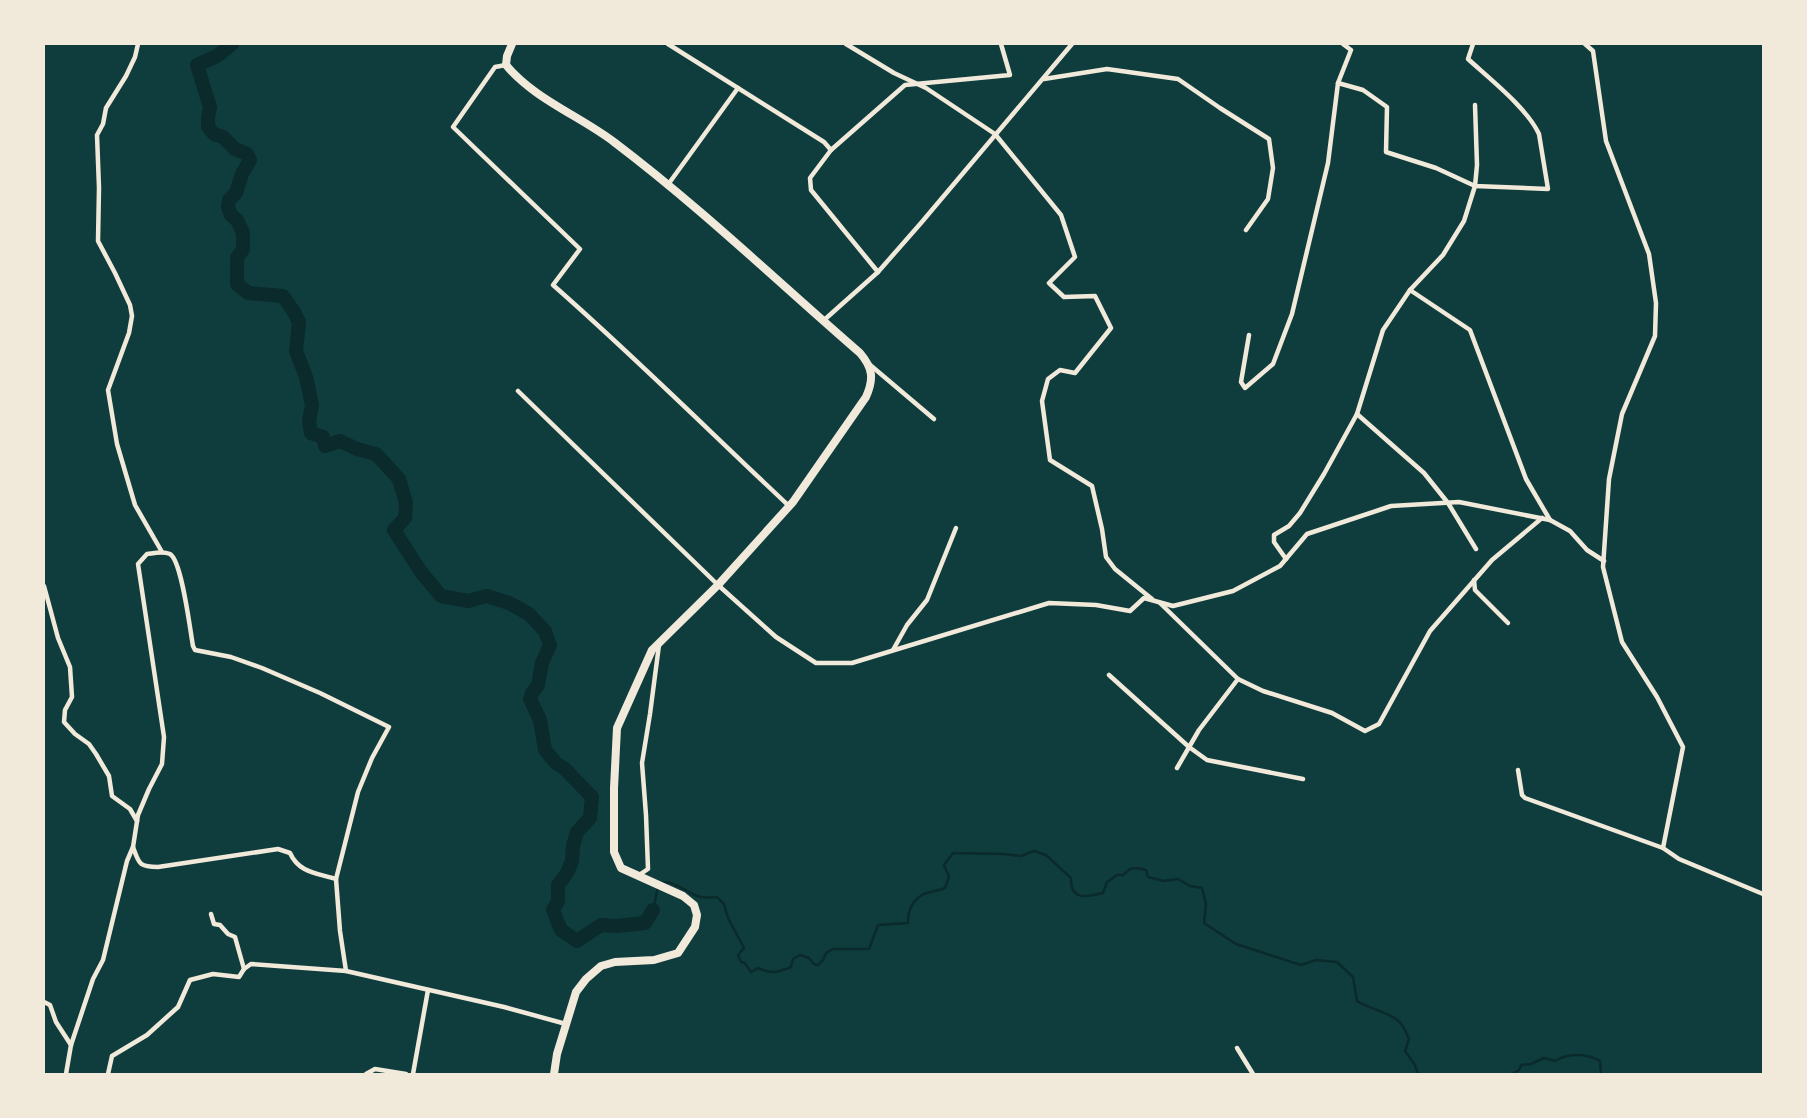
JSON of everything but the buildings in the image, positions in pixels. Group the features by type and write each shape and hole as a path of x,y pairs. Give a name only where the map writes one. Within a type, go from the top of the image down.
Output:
{"main road":[{"path":"512,44 507,56 506,65 512,72 555,105 613,141 713,223 860,353 869,364 872,379 866,397 789,506 718,585 652,650 617,728 614,788 614,852 621,868 683,896 694,905 698,915 695,927 678,953 654,960 615,962 601,966 586,979 576,992 554,1074"}],"street":[{"path":"138,44 135,58 106,108 103,124 97,135 100,188 98,241 130,305 132,316 129,332 108,390 118,444 135,505 162,552"},
{"path":"668,44 824,142 831,150"},
{"path":"846,44 894,73 926,88 995,134 1061,215 1075,257 1049,283 1064,297 1095,296 1111,328 1075,373 1060,370 1048,378 1042,401 1050,460 1092,486 1102,528 1106,557 1115,569 1154,601"},
{"path":"878,272 811,190 810,178 831,150 905,85 1010,75 1001,44"},
{"path":"823,321 878,272 1072,44"},
{"path":"1249,334 1241,382 1245,388 1273,364 1292,314 1328,163 1338,83 1351,50 1343,44"},
{"path":"1338,83 1364,90 1387,107 1386,152 1436,168 1475,186 1548,189 1540,134 1515,103 1468,59 1473,44"},
{"path":"1584,44 1593,51 1606,141 1649,254 1656,303 1655,336 1622,414 1608,479 1603,567 1622,642 1657,697 1683,747 1663,848"},
{"path":"506,65 496,67 453,127 580,250 553,285 614,338 667,392 789,506"},
{"path":"1043,79 1107,69 1178,79 1269,139 1273,168 1268,199 1246,230"},
{"path":"667,186 738,88"},
{"path":"1286,559 1274,542 1274,535 1289,526 1300,512 1324,474 1357,414 1383,330 1410,290 1444,255 1464,221 1475,186 1477,156 1475,104"},
{"path":"1410,290 1470,330 1526,479 1550,520"},
{"path":"869,364 934,419"},
{"path":"518,391 718,585 776,637 816,663 852,663 1049,603 1096,605 1130,611 1144,598 1173,606 1233,591 1280,566 1307,534 1391,506 1459,502 1550,520 1570,531 1587,550 1604,561"},
{"path":"1357,414 1424,473 1448,503 1476,549"},
{"path":"1159,602 1238,679 1263,691 1332,713 1365,731 1379,724 1430,631 1492,560 1542,518"},
{"path":"894,650 906,625 927,600 956,528"},
{"path":"66,1074 71,1045 93,979 104,960 127,861 133,847 138,815 162,764 164,737 138,564 147,554 162,552 175,558 180,570 195,650 231,657 262,668 320,693 388,727 372,758 358,792 336,878 340,931 346,971"},
{"path":"1474,580 1475,590 1508,623"},
{"path":"44,586 58,638 70,667 72,697 65,710 64,722 88,744 109,776 112,796 130,809 138,822"},
{"path":"638,876 648,869 642,763 659,643"},
{"path":"1109,675 1189,747 1207,760 1303,779"},
{"path":"1177,768 1199,730 1238,679"},
{"path":"1518,770 1522,795 1525,798 1663,848 1679,858 1763,894"},
{"path":"133,847 138,863 144,867 158,868 278,849 290,853 295,863 308,871 336,878"},
{"path":"211,914 214,924 220,925 228,934 235,937 244,969"},
{"path":"108,1074 112,1056 147,1035 178,1007 190,980 214,974 239,977 244,969 251,964 346,971 504,1007 566,1024"},
{"path":"412,1074 428,990"},
{"path":"44,1002 50,1005 56,1022 71,1045"},
{"path":"1237,1048 1253,1074"},
{"path":"366,1074 375,1069 406,1074"}],"waterway":[{"path":"232,44 217,56 197,65 210,107 208,127 214,134 223,137 235,149 247,154 250,160 242,174 236,193 229,200 228,207 243,233 243,249 237,258 237,284 248,293 283,296 294,312 299,322 296,351 306,377 312,405 309,421 311,433 323,437 325,446 340,441 357,449 376,454 399,479 406,503 405,518 394,530 421,572 441,596 468,601 487,596 509,603 529,614 545,631 550,645 542,663 538,685 530,699 540,720 545,750 592,797 590,818 577,832 573,846 572,861 567,873 558,885 558,901 553,910 561,930 577,941 601,925 617,926 645,923 653,910"},
{"path":"661,883 671,883 696,896 717,897 724,904 728,918 744,948 738,955 741,962 745,963 751,972 758,968 774,972 791,967 793,959 800,955 809,958 814,964 818,965 826,953 833,949 869,949 878,925 908,923 908,915 915,900 926,893 945,888 949,877 944,865 953,853 1021,856 1034,851 1046,855 1071,878 1073,891 1081,896 1103,893 1107,882 1117,875 1123,875 1130,869 1146,870 1148,877 1164,881 1178,879 1190,886 1202,888 1206,904 1204,923 1236,944 1301,965 1316,960 1337,962 1353,977 1357,1001 1393,1017 1402,1025 1409,1039 1405,1051 1415,1065 1418,1074"},
{"path":"653,910 658,887"},
{"path":"1512,1074 1519,1070 1521,1065 1531,1064 1544,1058 1555,1061 1571,1055 1589,1056 1600,1061 1601,1074"}]}
